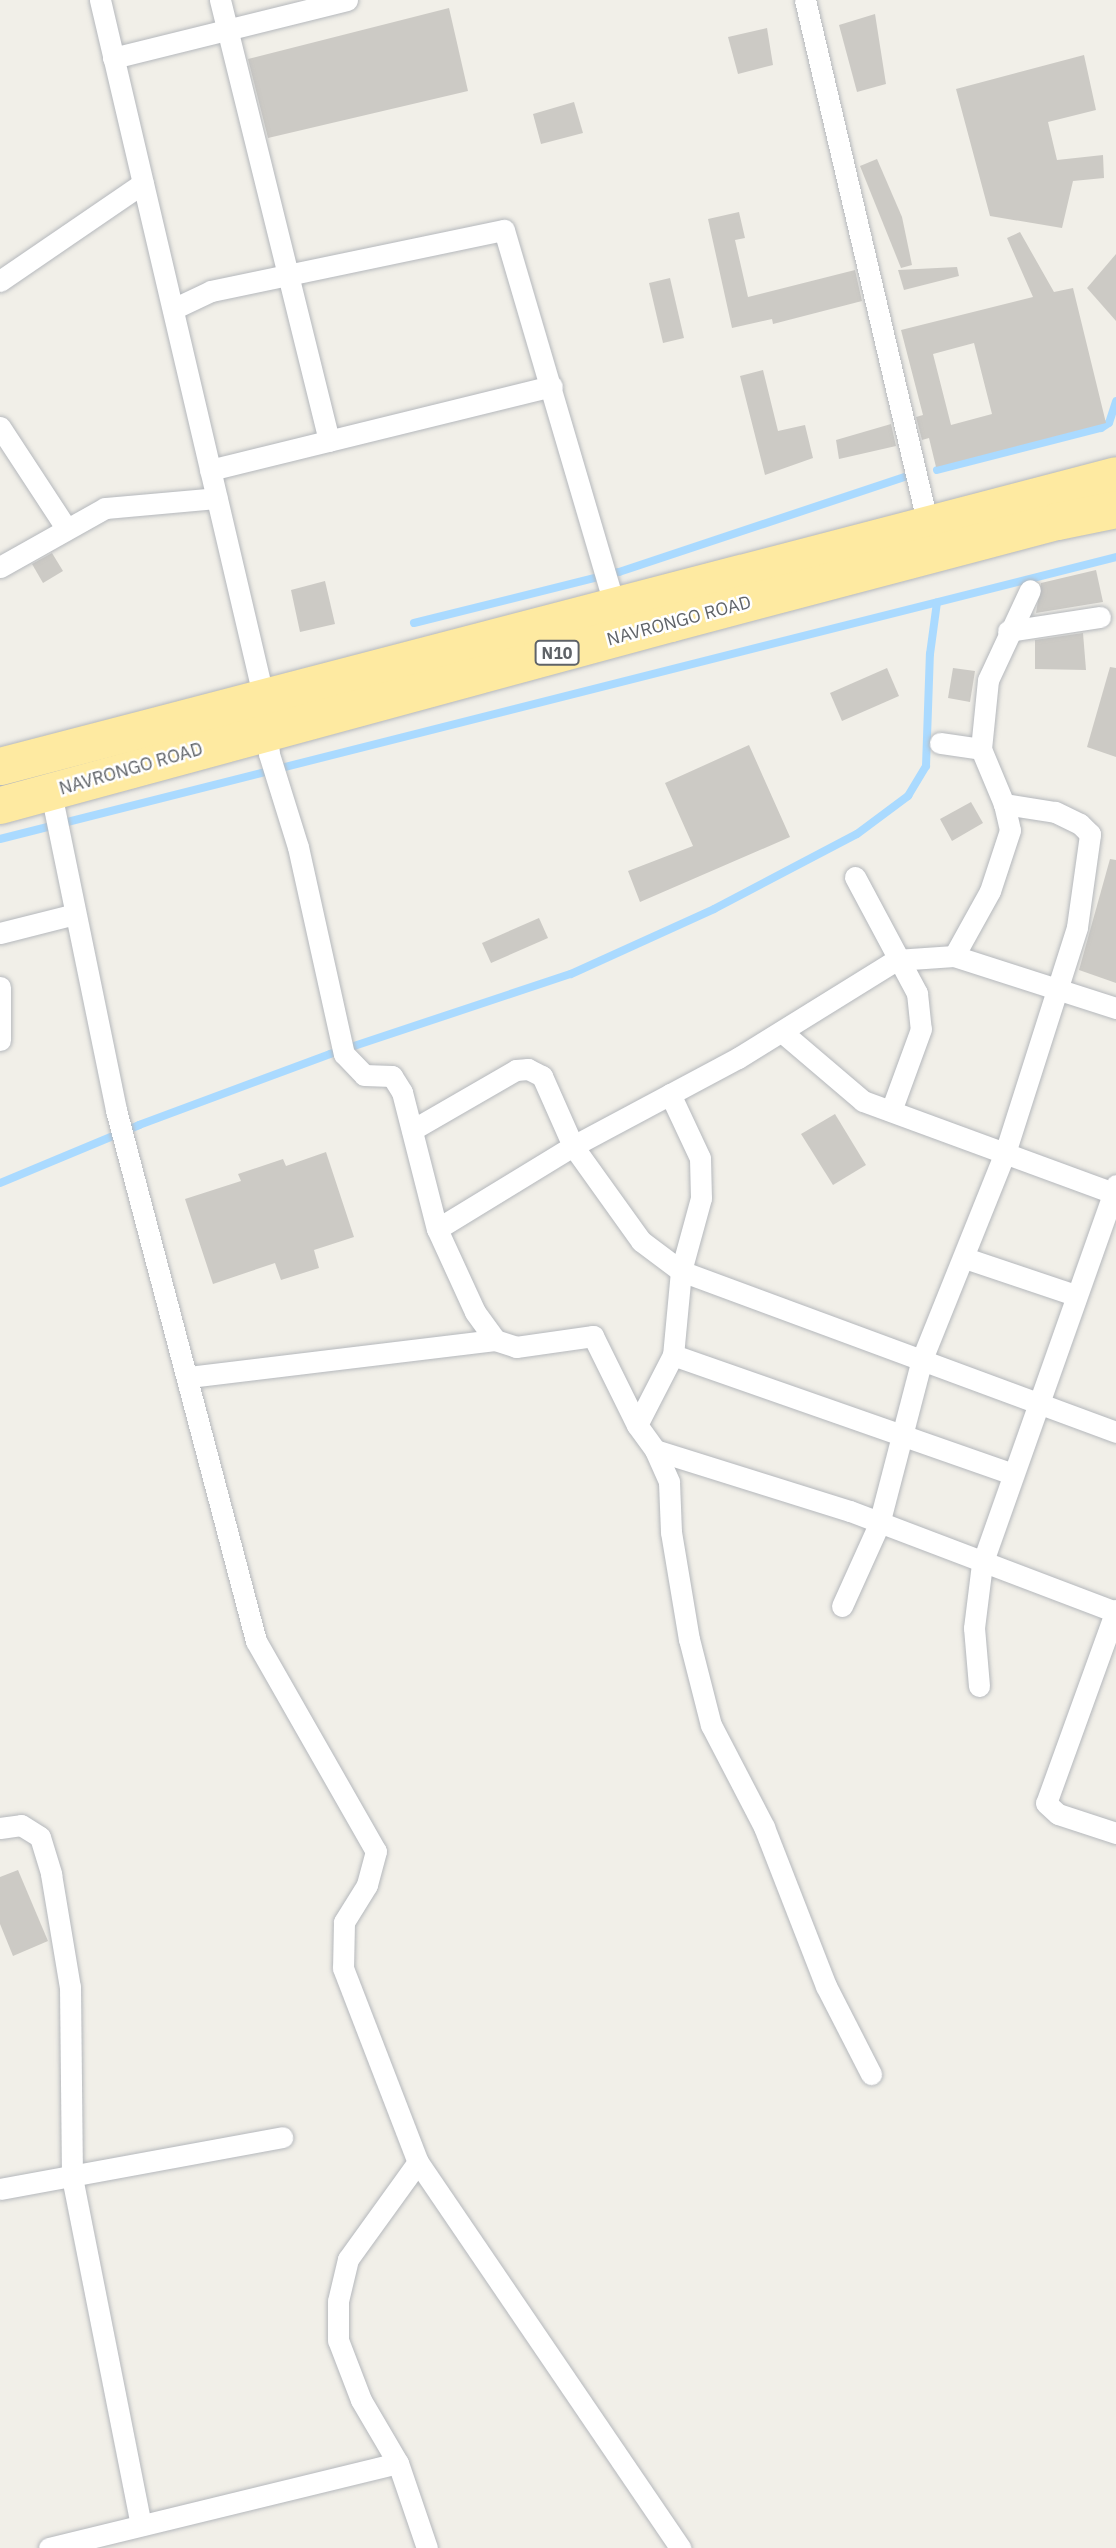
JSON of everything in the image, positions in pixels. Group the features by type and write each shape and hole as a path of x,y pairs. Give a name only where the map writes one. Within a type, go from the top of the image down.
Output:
{"highway":[{"name":"NAVRONGO ROAD","path":"0,805 51,793 265,715 615,606 926,521 1116,475"},
{"name":"NAVRONGO ROAD","path":"0,766 265,715 1057,521 1116,509"}],"street":[{"path":"100,0 265,715 304,872 334,1026 344,1054 364,1076 392,1076 402,1092 437,1229 475,1312 495,1340"},
{"path":"220,0 329,441"},
{"path":"805,0 926,521"},
{"path":"113,58 336,1"},
{"path":"0,281 143,183"},
{"path":"173,309 211,291 504,230 615,606"},
{"path":"210,470 552,386"},
{"path":"0,427 66,528"},
{"path":"0,567 105,508 217,498"},
{"path":"954,956 990,891 1010,831 1004,804 981,750 988,680 1008,631 1030,590"},
{"path":"1008,631 1100,617"},
{"path":"940,743 981,750"},
{"path":"51,793 116,1110 189,1377 256,1641 376,1851 367,1885 344,1923 343,1968 418,2162 680,2548"},
{"path":"842,1606 879,1524 922,1360 1005,1153 1077,927 1090,834 1080,824 1055,812 1004,804"},
{"path":"855,877 917,993 921,1029 891,1111"},
{"path":"0,933 75,914"},
{"path":"437,1229 573,1146 782,1032 897,960 954,956 1116,1007"},
{"path":"0,987 0,1040"},
{"path":"782,1032 854,1094 891,1111 1005,1153 1115,1189 1075,1295 982,1563 974,1628 979,1686"},
{"path":"412,1130 516,1070 528,1069 542,1076 573,1146 641,1241 681,1271 1116,1432"},
{"path":"637,1425 673,1354 681,1271 701,1198 700,1158 670,1094"},
{"path":"965,1258 1075,1295"},
{"path":"189,1377 495,1340 516,1347 593,1336 637,1425 655,1450 669,1482 671,1532 689,1639 711,1725 764,1827 826,1986 871,2074"},
{"path":"673,1354 1013,1474"},
{"path":"655,1450 787,1490 1116,1611 1046,1803 1058,1814 1116,1833"},
{"path":"0,1828 21,1825 40,1837 51,1874 70,1987 72,2177 141,2525"},
{"path":"0,2189 282,2137"},
{"path":"418,2162 348,2259 338,2301 343,2352 361,2400 398,2463 427,2548"},
{"path":"50,2548 398,2463"}],"building":[{"path":"449,8 468,91 268,138 248,59"},
{"path":"875,14 886,84 857,92 839,25"},
{"path":"767,28 773,65 738,74 728,37"},
{"path":"1084,55 1096,110 1048,122 1057,160 1103,155 1104,178 1073,181 1062,228 990,216 956,89"},
{"path":"574,102 583,133 541,144 533,114"},
{"path":"877,159 902,217 912,265 901,268 860,166"},
{"path":"739,212 745,238 735,240 748,297 855,270 862,301 773,324 772,319 732,328 708,219"},
{"path":"1020,232 1054,292 1073,288 1106,423 936,467 929,438 922,440 916,417 923,415 901,330 1033,297 1007,238","holes":["974,343 992,414 951,425 933,354"]},
{"path":"1116,254 1116,321 1087,288"},
{"path":"957,267 959,276 904,290 898,270"},
{"path":"670,278 684,338 663,343 649,283"},
{"path":"763,370 778,431 805,425 813,458 765,475 740,376"},
{"path":"891,424 896,446 839,459 836,440"},
{"path":"52,553 63,571 43,583 32,564"},
{"path":"1096,570 1103,602 1036,613 1041,583"},
{"path":"325,581 335,624 300,632 291,590"},
{"path":"1083,633 1086,670 1035,669 1035,640"},
{"path":"1110,667 1116,668 1116,757 1087,747"},
{"path":"887,668 899,696 842,721 830,693"},
{"path":"953,668 975,671 970,702 948,698"},
{"path":"749,745 790,837 640,902 628,871 693,846 665,783"},
{"path":"971,802 983,823 952,841 940,819"},
{"path":"1110,859 1116,860 1116,983 1079,970"},
{"path":"539,918 548,938 491,963 482,943"},
{"path":"835,1114 866,1165 833,1185 801,1134"},
{"path":"326,1152 354,1237 314,1250 319,1268 281,1280 275,1263 213,1284 185,1199 241,1181 238,1174 283,1159 286,1166"},
{"path":"18,1870 48,1941 13,1956 0,1924 0,1877"}],"waterway":[{"path":"937,470 1101,428 1109,423 1116,401"},
{"path":"414,623 619,572 907,476"},
{"path":"0,839 1116,557"},
{"path":"0,1183 139,1125 330,1054 571,974 714,909 857,834 908,796 926,766 930,654 937,602"}]}
